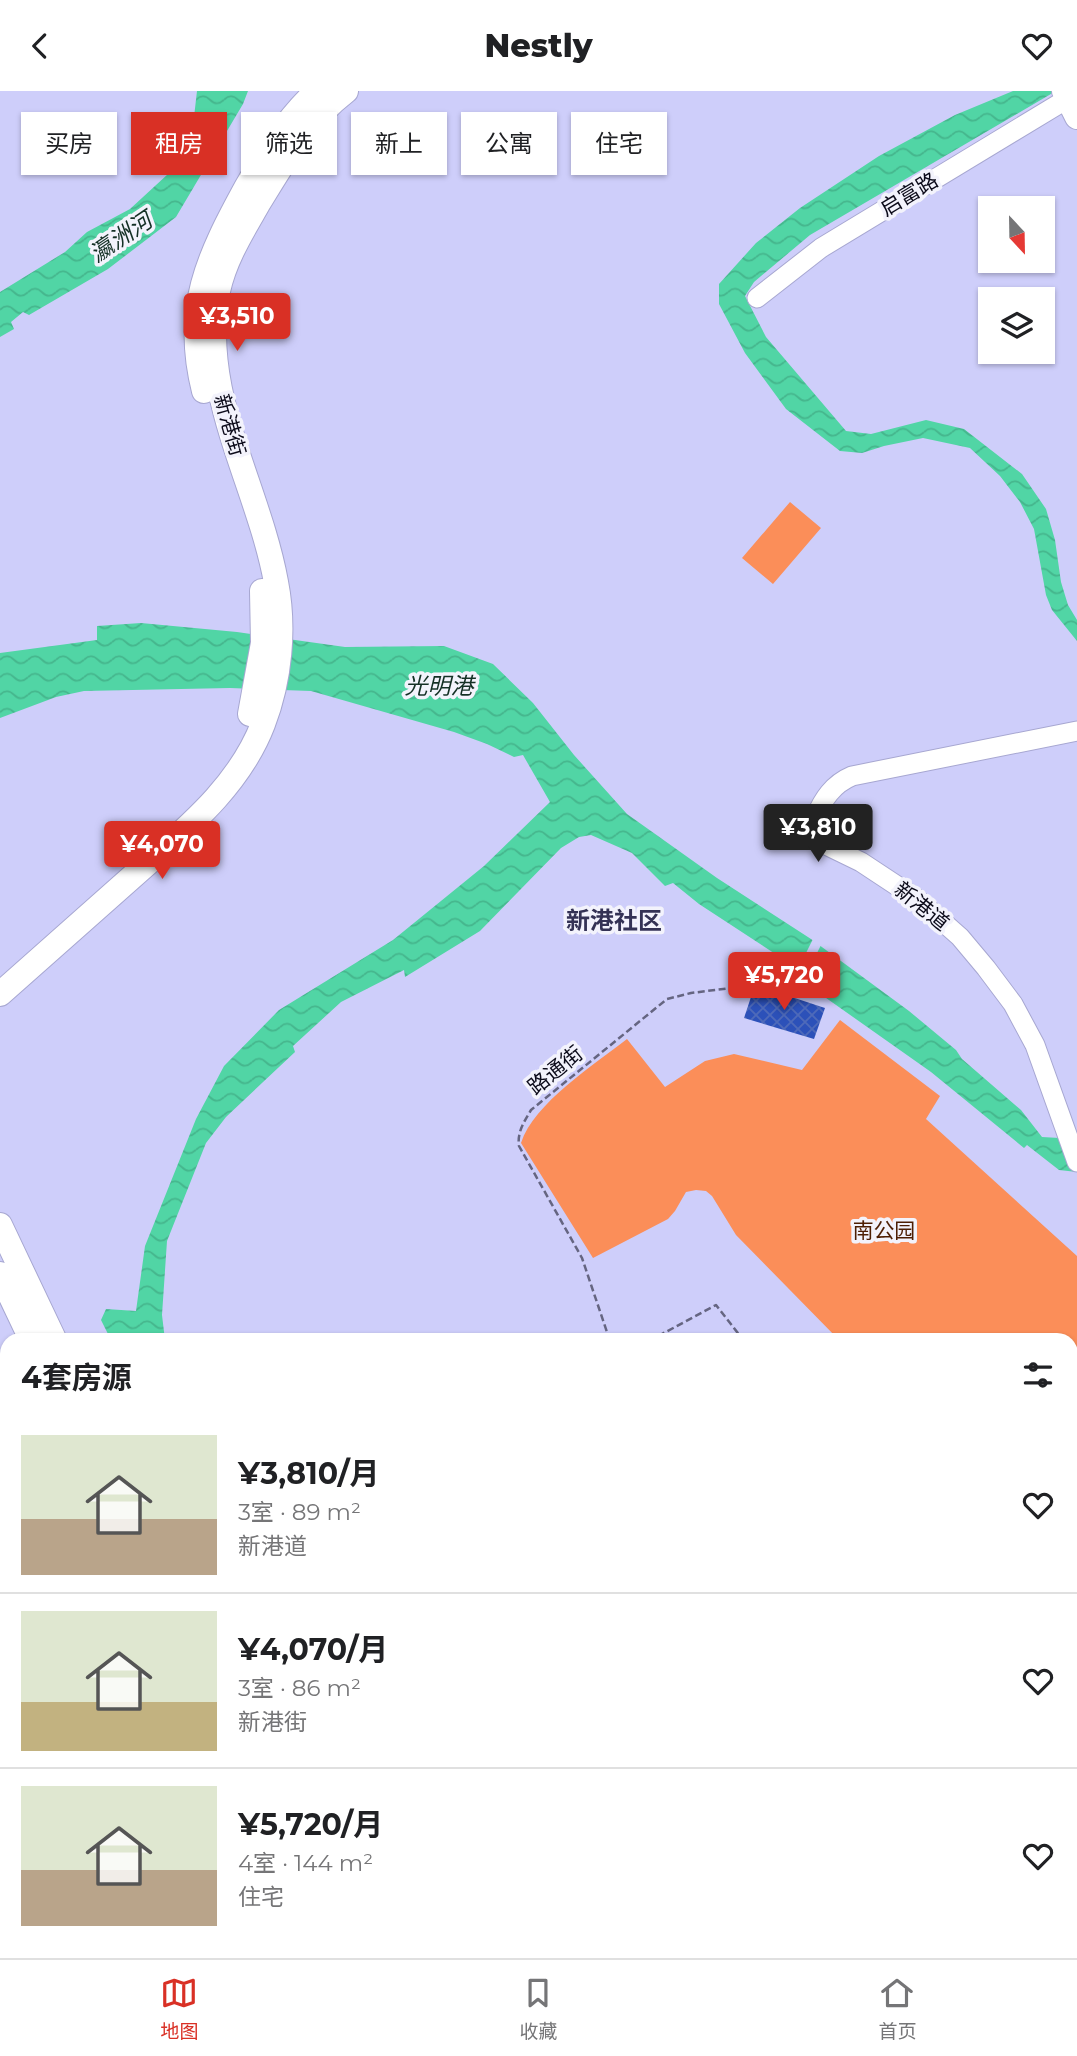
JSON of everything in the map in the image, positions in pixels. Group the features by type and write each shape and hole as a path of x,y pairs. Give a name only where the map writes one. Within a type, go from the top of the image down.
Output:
{"main road":[{"name":"新港街","path":"272,625 200,376 196,341 197,312 205,272 221,233 273,142 317,91"},
{"name":"新港街","path":"272,625 277,584 269,549 219,387 215,354 216,303 234,245 285,158 314,120 346,91"},
{"path":"0,994 203,813 243,763 256,721 259,671 272,625"},
{"path":"0,971 195,799 230,758 256,721"},
{"path":"0,1225 51,1333"},
{"path":"0,1274 28,1333"}],"street":[{"name":"启富路","path":"757,298 821,248 1069,102"},
{"name":"新港道","path":"1077,731 852,776 829,793 816,818 820,837 826,845 861,862 917,899 960,937 986,968 1013,1004 1035,1045 1077,1162"}],"path":[{"name":"路通街","path":"607,1333 582,1258 519,1146 517,1136 523,1124 531,1110 667,999 691,993 755,985 791,991"},
{"path":"664,1333 716,1305 738,1333"}],"green space":[{"path":"790,502 821,528 773,584 742,558"},
{"name":"南公园","path":"840,1020 940,1096 926,1119 1077,1256 1077,1333 832,1333 736,1235 712,1196 706,1191 686,1192 668,1219 593,1258 521,1143 528,1128 552,1099 627,1039 665,1087 705,1061 734,1054 802,1070"}],"water":[{"path":"197,91 248,91 227,131 227,112 195,112"},
{"path":"1013,91 1056,91 810,235 754,282 745,296 766,337 846,431 871,434 926,420 964,429 1022,474 1046,509 1055,540 1061,582 1068,605 1077,620 1077,641 1052,610 1046,595 1034,529 1020,502 1000,476 970,448 923,438 862,453 840,451 786,409 745,353 719,304 719,284 756,243 800,208 879,156 955,115"},
{"name":"瀛洲河","path":"167,175 201,175 176,217 108,269 29,315 23,312 11,322 14,329 0,337 0,292 65,252 87,232 130,209"},
{"name":"光明港","path":"141,623 237,632 345,647 444,646 493,664 533,703 574,755 627,814 717,878 811,939 909,1011 1021,1110 1042,1137 1077,1139 1077,1172 1059,1170 1027,1145 1024,1148 931,1072 819,993 806,975 797,971 787,980 789,969 786,961 699,904 673,883 665,886 632,853 591,835 579,837 561,848 480,931 405,977 404,970 341,1002 293,1046 295,1052 226,1117 206,1143 167,1241 162,1315 164,1333 108,1333 101,1320 106,1309 136,1311 145,1246 196,1119 224,1066 279,1010 393,940 484,866 550,802 523,755 514,757 454,732 311,691 230,688 84,691 56,697 0,718 0,653 97,640 97,626"}],"pier":[{"path":"814,937 822,943 806,975 804,978 797,975 793,979"}],"building":[{"path":"755,985 825,1008 814,1039 744,1018"}],"district":[{"name":"新港社区","path":"614,920"}]}
